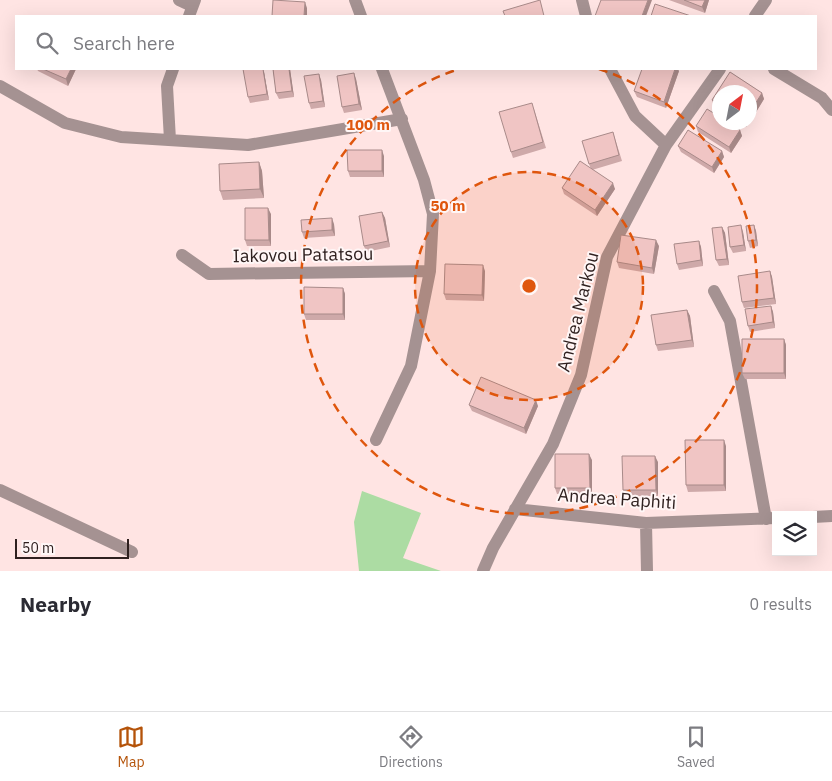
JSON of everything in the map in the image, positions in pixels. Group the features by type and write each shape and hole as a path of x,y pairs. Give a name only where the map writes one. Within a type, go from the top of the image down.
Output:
{"street":[{"path":"179,0 192,7"},
{"path":"355,0 361,15"},
{"path":"582,0 586,15"},
{"path":"756,15 766,0"},
{"path":"170,140 167,86 172,70"},
{"path":"376,440 411,366 430,271 433,214 402,119 382,70"},
{"path":"611,70 635,116 666,145"},
{"name":"Andrea Markou","path":"483,571 493,548 553,444 581,375 607,257 666,145 719,70"},
{"path":"776,70 822,98 832,110"},
{"path":"0,86 65,123 121,137 248,145 402,119"},
{"name":"Iakovou Patatsou","path":"182,255 208,274 430,271"},
{"path":"714,291 730,321 771,519"},
{"path":"0,490 132,552"},
{"name":"Andrea Paphiti","path":"516,509 646,523 771,519"},
{"path":"817,517 832,516"},
{"path":"646,523 647,571"}],"green space":[{"path":"362,491 421,513 403,558 441,571 359,571 354,522"}],"building":[{"path":"273,0 305,2 304,15 272,15"},
{"path":"540,0 544,15 505,15 503,11"},
{"path":"601,0 648,0 642,15 595,15"},
{"path":"684,0 705,0 702,7"},
{"path":"655,4 688,15 651,15"},
{"path":"45,70 70,70 66,79"},
{"path":"243,70 263,70 267,94 248,97"},
{"path":"273,70 289,70 292,91 276,93"},
{"path":"642,70 675,70 664,102 634,91"},
{"path":"730,72 750,85 722,85"},
{"path":"354,73 359,104 342,107 337,76"},
{"path":"319,74 323,101 309,103 304,76"},
{"path":"757,90 762,93 757,101"},
{"path":"532,103 543,142 511,152 499,112"},
{"path":"707,109 712,112 712,130 740,130 729,147 696,126"},
{"path":"688,130 722,151 712,167 678,146"},
{"path":"613,132 619,155 589,164 582,141"},
{"path":"347,150 382,150 382,171 348,171"},
{"path":"580,161 613,183 595,210 562,188"},
{"path":"259,162 260,189 220,191 219,164"},
{"path":"245,208 268,208 269,240 245,240"},
{"path":"382,212 388,241 364,246 359,216"},
{"path":"332,218 332,230 302,232 301,220"},
{"path":"741,225 744,245 730,247 728,227"},
{"path":"754,225 756,240 748,241 746,226"},
{"path":"722,227 727,259 716,260 712,228"},
{"path":"621,235 656,240 652,268 617,262"},
{"path":"699,241 701,260 677,264 674,244"},
{"path":"445,264 483,265 482,295 444,294"},
{"path":"770,271 774,298 742,302 738,276"},
{"path":"304,287 343,288 343,314 304,314"},
{"path":"771,306 773,322 748,326 745,309"},
{"path":"687,310 692,340 656,345 651,315"},
{"path":"742,339 784,339 784,373 742,373"},
{"path":"481,377 536,400 524,428 469,405"},
{"path":"685,440 724,440 724,485 686,485"},
{"path":"555,454 589,454 590,488 555,488"},
{"path":"622,456 655,456 656,490 623,490"}]}
